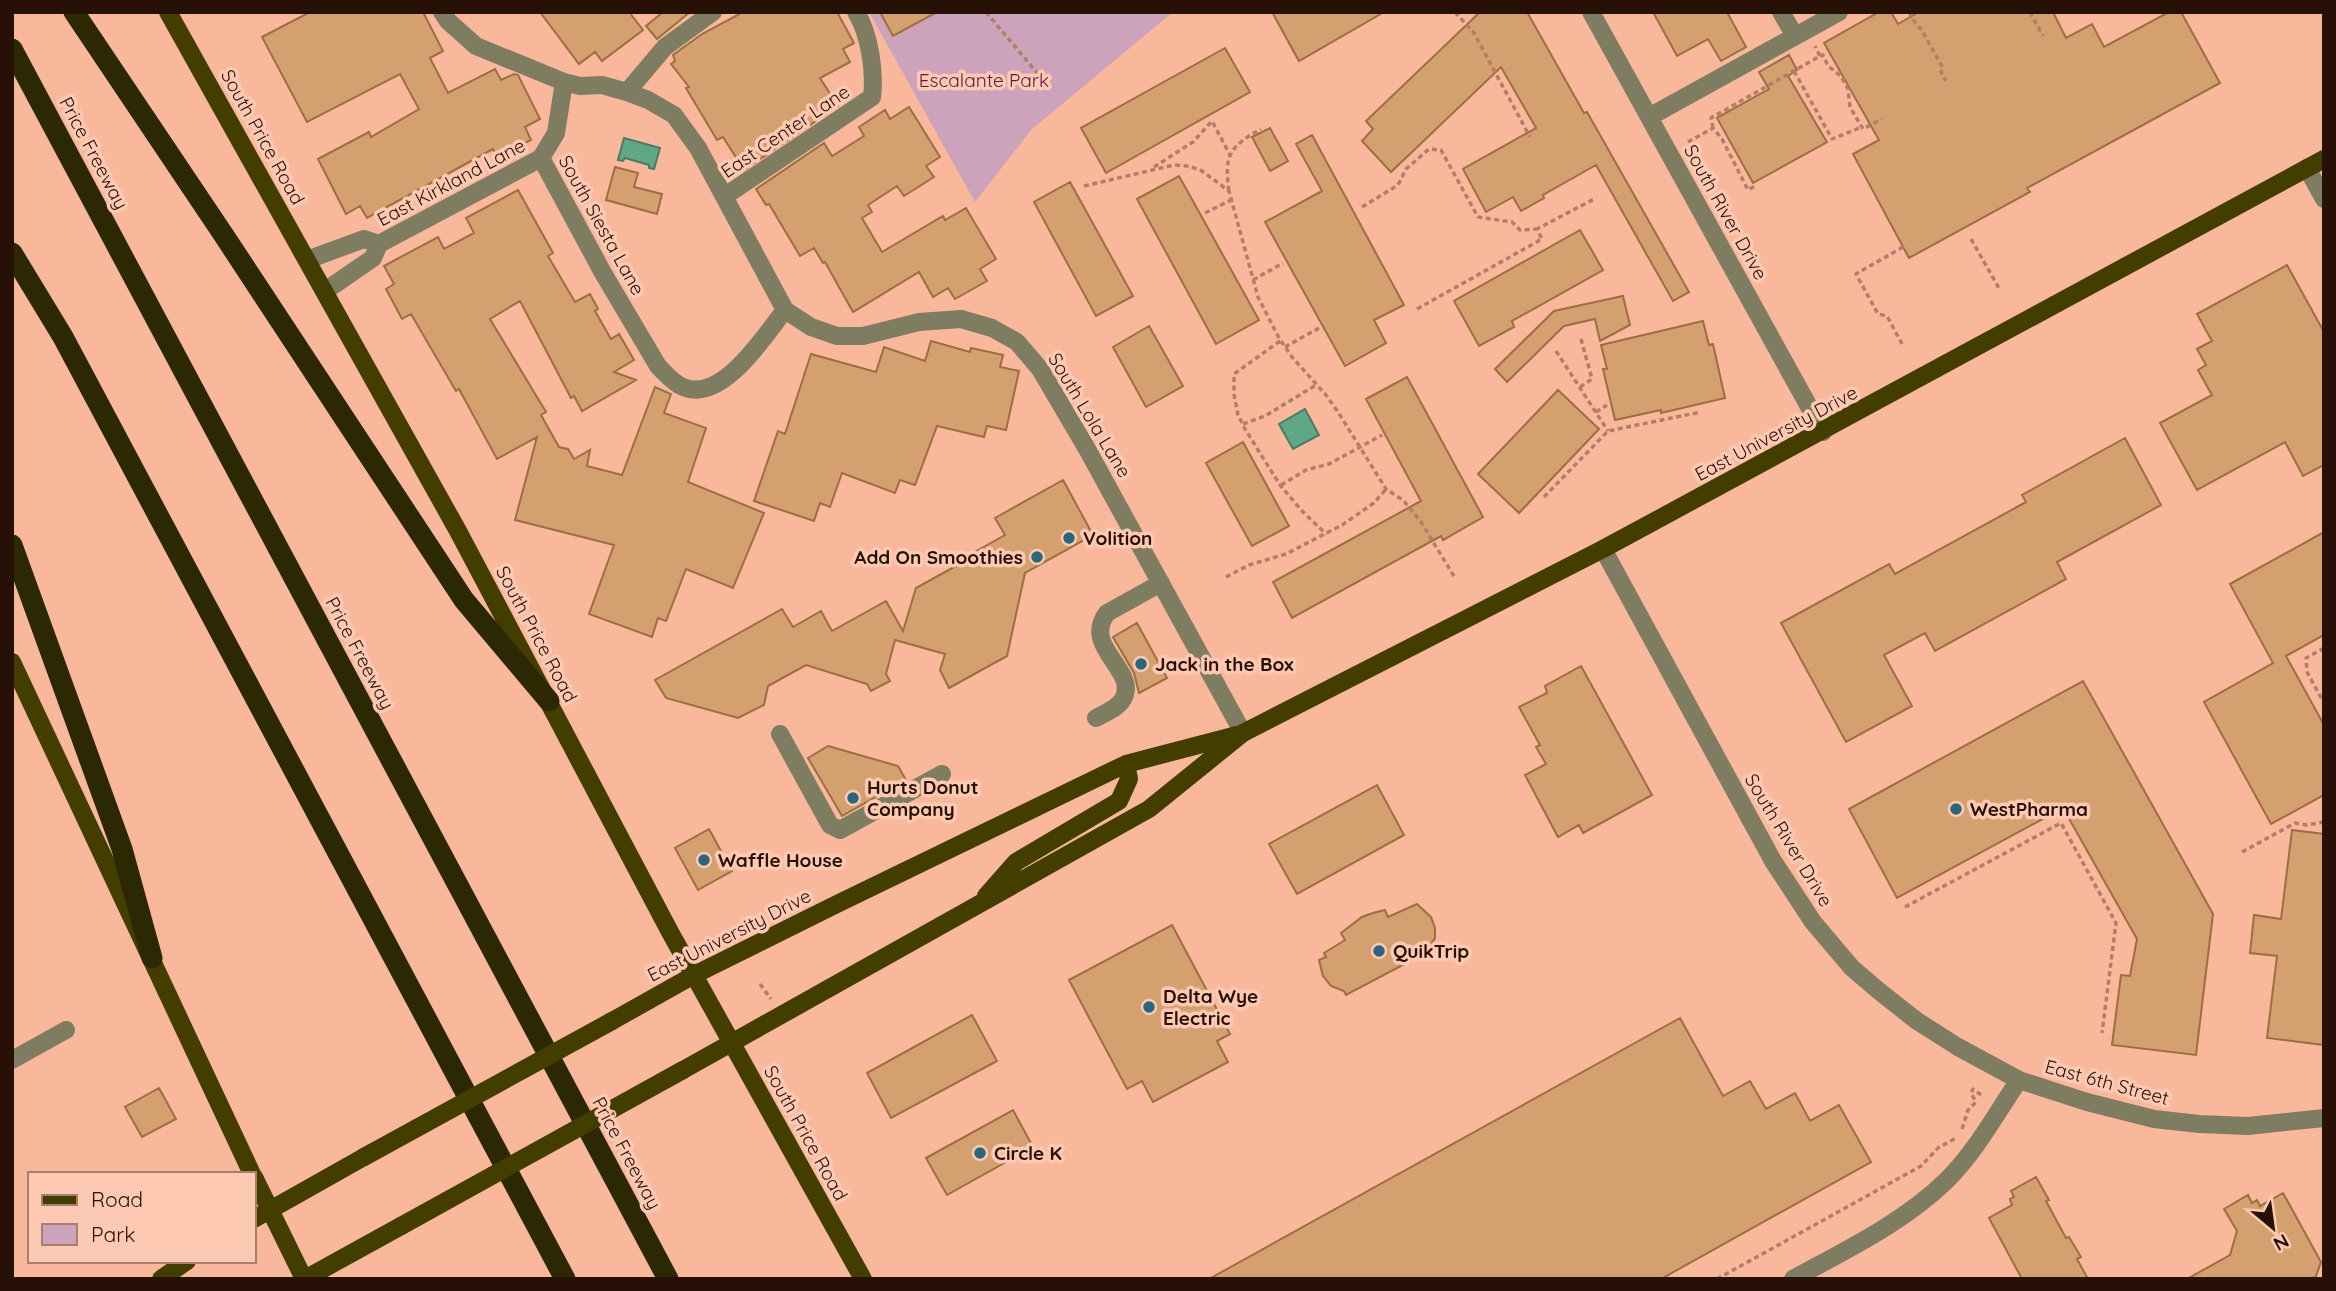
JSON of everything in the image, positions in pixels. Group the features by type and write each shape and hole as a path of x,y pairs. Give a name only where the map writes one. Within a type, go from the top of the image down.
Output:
{"highway":[{"path":"74,12 464,600 549,701"},
{"name":"Price Freeway","path":"12,49 668,1279"},
{"path":"12,253 70,349 565,1279"},
{"path":"12,545 122,849 152,958"}],"main road":[{"name":"South Price Road","path":"168,12 458,531 694,975 863,1279"},
{"name":"East University Drive","path":"305,1279 1149,809 1243,733 1603,550 2324,159"},
{"path":"12,662 252,1172"},
{"name":"East University Drive","path":"261,1214 694,975 906,869 1126,764 1243,733"},
{"path":"977,906 1016,862 1119,801 1129,779 1126,764"},
{"path":"256,1190 261,1214 305,1279"},
{"path":"161,1279 184,1263"}],"street":[{"path":"442,12 448,21 476,46 564,82 580,86 602,85 649,100 674,115 698,148 785,310"},
{"path":"626,92 665,47 713,12"},
{"name":"South River Drive","path":"1591,12 1823,432"},
{"path":"1781,12 1800,33"},
{"path":"1649,117 1839,12"},
{"name":"East Center Lane","path":"725,196 872,97 875,76 859,16"},
{"name":"South Siesta Lane","path":"564,82 556,133 541,158 603,273 658,366 683,388 698,389 723,382 785,310"},
{"name":"East Kirkland Lane","path":"325,291 373,258 379,244 541,158"},
{"path":"2307,168 2324,199"},
{"name":"East Kirkland Lane","path":"307,260 364,239 379,244"},
{"name":"South Lola Lane","path":"785,310 811,327 837,336 863,336 919,322 961,319 992,328 1017,342 1046,379 1087,449 1243,733"},
{"name":"South River Drive","path":"1603,550 1773,862 1813,922 1852,968 1917,1021 2019,1080"},
{"path":"1096,718 1122,700 1126,690 1124,680 1101,641 1101,621 1107,613 1161,583"},
{"path":"780,734 830,825 840,830 942,774"},
{"path":"12,1060 66,1030"},
{"name":"East 6th Street","path":"1793,1279 1870,1237 1919,1205 1948,1179 1983,1137 2019,1080 2087,1102 2154,1119 2248,1126 2324,1118"}],"path":[{"path":"986,12 1048,86"},
{"path":"1455,12 1474,33 1530,137"},
{"path":"1909,12 1943,68 1941,72 1946,81"},
{"path":"2030,12 2043,36"},
{"path":"1800,33 1820,56 1823,55 1828,66 1842,76 1849,89 1850,107 1862,127"},
{"path":"1755,186 1748,190 1722,139 1713,128 1711,118 1820,56"},
{"path":"1794,71 1832,139 1862,127 1863,129 1882,119"},
{"path":"1150,169 1193,142 1212,121 1230,155"},
{"path":"1688,142 1713,128"},
{"path":"1261,130 1237,145 1226,168 1231,200 1253,280 1266,314 1285,347 1338,412 1386,489 1404,501 1413,512 1455,578"},
{"path":"1362,207 1398,185 1406,169 1429,149 1441,150 1478,217 1512,222 1520,230 1537,229 1596,198"},
{"path":"1084,186 1174,165 1189,166 1202,171 1229,191"},
{"path":"1205,213 1231,200"},
{"path":"1417,309 1542,239 1537,229"},
{"path":"1971,239 2000,290"},
{"path":"1902,344 1887,316 1878,314 1856,274 1903,247"},
{"path":"1253,280 1283,263"},
{"path":"1285,347 1319,328"},
{"path":"1580,387 1592,379 1581,339"},
{"path":"1281,341 1234,373 1238,415 1280,485 1326,534"},
{"path":"1556,351 1608,431"},
{"path":"1243,424 1265,416 1316,385"},
{"path":"1596,412 1607,405"},
{"path":"1544,497 1608,431 1701,412"},
{"path":"1280,485 1306,470 1329,464 1382,435"},
{"path":"1226,577 1249,565 1286,554 1326,534 1374,503 1386,489"},
{"path":"2324,648 2306,658 2307,672 2324,703"},
{"path":"2242,852 2295,823 2307,825 2324,822"},
{"path":"1905,907 2061,823 2116,923 2102,1033"},
{"path":"760,984 773,1002"},
{"path":"1717,1279 1921,1166 1938,1148 1955,1139 1962,1130 1968,1111 1976,1102 1971,1093 1973,1089 2001,1108"}],"green space":[{"name":"Escalante Park","path":"869,12 1173,12 1031,130 975,202"}],"shaded area":[{"path":"624,138 660,148 654,169 625,158 623,161 618,160"},
{"path":"1305,409 1319,435 1293,449 1279,424"}],"building":[{"path":"310,12 423,12 443,51 430,58 448,93 495,69 501,80 518,75 540,119 525,127 531,140 497,157 493,149 367,218 360,206 346,214 318,159 369,132 371,137 419,109 400,74 307,122 262,37"},
{"path":"540,12 629,12 643,30 602,61 595,52 579,64"},
{"path":"663,12 690,12 657,39 646,26"},
{"path":"743,12 837,12 854,43 843,49 850,62 820,78 838,106 744,170 723,137 717,140 686,88 689,87 671,64 675,61 673,55 702,34"},
{"path":"880,12 937,12 893,36"},
{"path":"1272,12 1384,12 1299,61"},
{"path":"1480,12 1527,12 1689,292 1673,301 1596,165 1543,195 1544,198 1521,211 1513,197 1486,212 1463,169 1536,128 1501,67 1391,172 1362,141 1373,129 1366,121"},
{"path":"1653,12 1727,12 1746,47 1721,61 1708,39 1677,56"},
{"path":"1879,12 1891,12 1898,24 1919,12 2053,12 2066,38 2092,24 2104,47 2169,12 2181,12 2220,83 2027,188 2030,192 1909,258 1853,154 1879,140 1824,43"},
{"path":"1225,48 1250,92 1106,173 1081,128"},
{"path":"1789,55 1797,70 1788,76 1827,142 1753,183 1717,118 1769,89 1759,72"},
{"path":"909,107 940,157 926,166 934,177 904,196 897,186 868,205 872,212 862,218 882,252 943,216 945,220 966,208 996,259 980,269 987,281 955,299 948,288 933,297 919,272 853,312 825,262 823,263 814,248 800,256 769,204 766,205 756,189 824,143 832,156 864,136 859,127 885,110 890,119"},
{"path":"1270,128 1288,161 1270,171 1252,137"},
{"path":"1312,135 1404,305 1374,320 1386,343 1345,366 1265,222 1322,191 1296,144"},
{"path":"615,167 638,173 634,187 662,194 657,214 606,200"},
{"path":"1179,176 1259,320 1216,344 1137,199"},
{"path":"1070,182 1133,296 1096,316 1034,202"},
{"path":"518,190 553,253 548,256 575,302 590,294 598,309 595,311 611,339 619,334 634,360 614,372 636,380 582,411 574,396 571,398 520,301 490,319 546,412 541,415 559,447 568,449 574,459 590,450 587,466 622,475 655,387 671,394 664,413 706,428 688,482 764,513 733,588 686,569 666,621 658,618 652,637 589,614 614,545 515,520 537,437 497,459 459,389 456,391 411,314 402,319 386,289 394,284 384,266 438,237 444,249 474,233 466,218"},
{"path":"1580,230 1603,270 1512,321 1514,327 1479,346 1454,301"},
{"path":"2287,265 2324,332 2324,465 2303,476 2285,442 2197,490 2160,423 2212,395 2198,370 2206,365 2197,349 2212,341 2197,314"},
{"path":"1623,296 1630,325 1600,341 1595,319 1564,326 1507,382 1495,369 1554,311"},
{"path":"1703,321 1709,345 1713,344 1725,398 1661,413 1661,410 1615,420 1603,369 1607,369 1601,345"},
{"path":"1149,326 1183,386 1146,407 1113,347"},
{"path":"931,341 970,352 971,348 1003,355 1000,367 1019,371 1006,430 987,426 984,437 937,426 915,485 900,480 895,493 842,473 830,507 820,503 814,521 754,501 778,431 785,434 811,354 876,372 884,347 925,361"},
{"path":"1407,377 1483,517 1443,540 1441,536 1292,618 1273,582 1421,501 1366,399"},
{"path":"1558,390 1599,429 1519,513 1478,474"},
{"path":"2125,438 2161,505 2057,562 2066,579 1935,651 1925,633 1884,655 1912,706 1846,742 1781,623 1889,564 1895,574 2026,502 2022,495"},
{"path":"1243,442 1289,526 1252,546 1206,463"},
{"path":"1063,480 1093,535 1025,573 1007,656 949,688 940,670 945,654 895,640 886,674 890,681 871,691 867,684 806,665 768,686 764,705 738,718 666,698 655,680 782,609 793,627 821,611 832,631 886,601 903,631 916,588 974,556 973,553 1005,535 995,518"},
{"path":"2324,532 2324,635 2286,656 2324,725 2324,795 2271,824 2204,702 2273,663 2230,584"},
{"name":"Jack in the Box","path":"1137,623 1167,678 1139,693 1134,673 1113,637"},
{"path":"1581,666 1652,795 1583,833 1579,825 1558,837 1525,775 1546,764 1536,747 1540,745 1519,707 1547,693 1545,686"},
{"path":"2083,681 2213,914 2196,1055 2112,1045 2121,975 2130,976 2137,939 2063,808 1897,898 1849,809"},
{"name":"Hurts Donut Company","path":"828,746 898,766 906,780 842,816 808,758"},
{"path":"1377,785 1404,835 1297,894 1269,844"},
{"name":"Waffle House","path":"709,829 732,871 698,890 675,848"},
{"path":"2292,830 2324,834 2324,1045 2267,1038 2277,956 2250,953 2254,915 2281,919"},
{"name":"QuikTrip","path":"1417,904 1431,917 1435,928 1432,943 1435,948 1346,995 1344,991 1331,986 1323,976 1319,960 1326,957 1324,953 1345,940 1341,933 1362,917 1385,910 1388,917"},
{"name":"Delta Wye Electric","path":"1172,925 1230,1034 1217,1041 1228,1062 1153,1102 1142,1081 1127,1089 1069,980"},
{"path":"972,1015 997,1061 891,1118 867,1073"},
{"path":"1680,1018 1723,1096 1750,1081 1766,1109 1795,1093 1810,1121 1839,1105 1871,1162 1661,1279 1209,1279"},
{"path":"159,1088 176,1119 142,1137 125,1107"},
{"name":"Circle K","path":"1013,1110 1033,1147 947,1195 926,1158"},
{"path":"2036,1177 2066,1238 2069,1237 2081,1257 2077,1259 2088,1279 2022,1279 1989,1218 2012,1205 2010,1199 2014,1197 2011,1191"},
{"path":"2283,1193 2321,1262 2316,1276 2311,1279 2187,1279 2230,1255 2237,1231 2224,1209 2248,1195 2252,1203 2257,1200 2260,1206"}],"place":[{"name":"Volition","path":"1069,538"},
{"name":"Add On Smoothies","path":"1037,557"},
{"name":"Jack in the Box","path":"1141,664"},
{"name":"Hurts Donut Company","path":"853,798"},
{"name":"WestPharma","path":"1956,809"},
{"name":"Waffle House","path":"704,860"},
{"name":"QuikTrip","path":"1379,951"},
{"name":"Delta Wye Electric","path":"1149,1007"},
{"name":"Circle K","path":"980,1153"}]}
